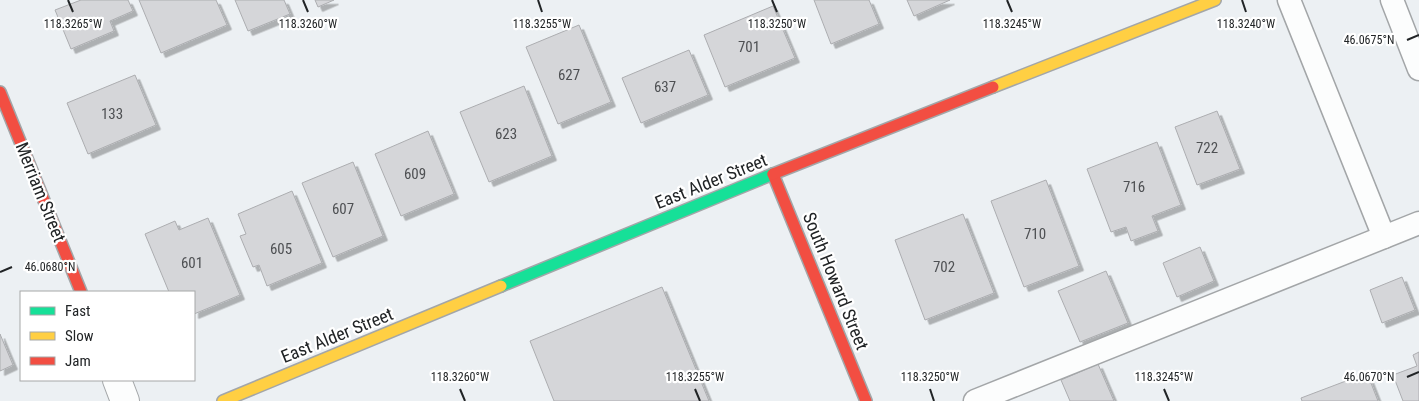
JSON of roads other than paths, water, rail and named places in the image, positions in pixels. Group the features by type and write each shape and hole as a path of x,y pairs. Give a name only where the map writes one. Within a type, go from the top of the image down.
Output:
{"main road":[{"name":"East Alder Street","path":"223,401 773,174 1214,0"},
{"name":"Merriam Street","path":"0,92 81,291"},
{"name":"South Howard Street","path":"773,174 866,401"}],"street":[{"path":"117,381 125,401"}],"lane":[{"path":"1289,0 1384,237"},
{"path":"1392,0 1419,69"},
{"path":"975,401 1419,223"}]}
